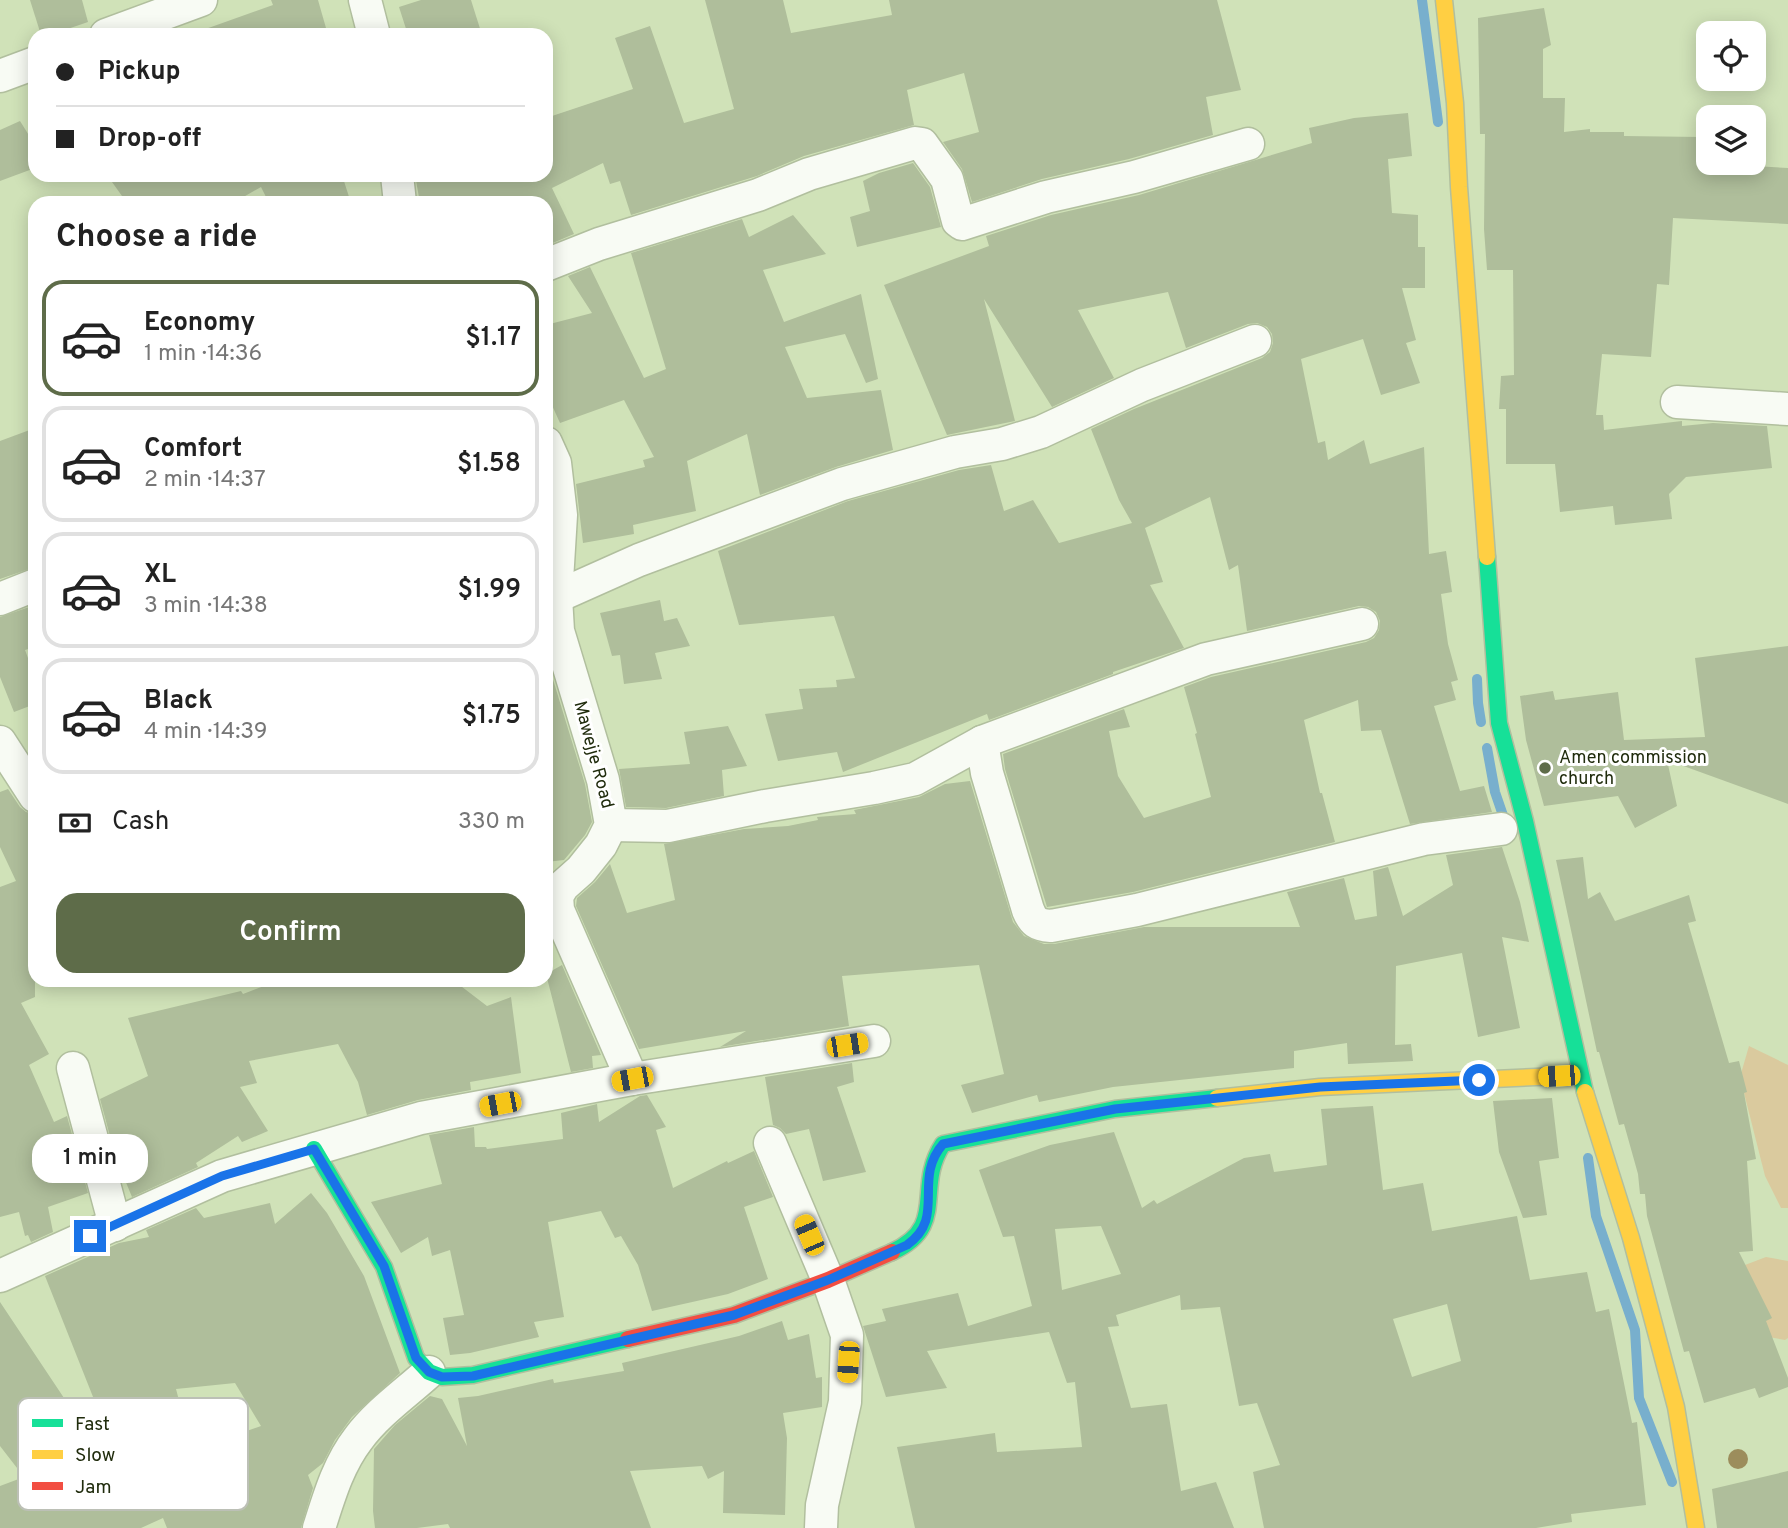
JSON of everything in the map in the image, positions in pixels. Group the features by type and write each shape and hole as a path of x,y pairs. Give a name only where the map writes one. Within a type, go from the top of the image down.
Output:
{"street":[{"path":"125,28 201,0"},
{"path":"365,0 372,28"},
{"path":"1444,0 1455,103 1499,723 1525,821 1580,1076 1631,1238 1676,1407 1696,1528"},
{"path":"0,76 28,66"},
{"path":"553,262 599,244 758,195 809,174 915,143 922,144 947,179 958,221 962,224 1046,197 1134,177 1248,144"},
{"path":"556,597 639,560 842,484 955,452 1002,444 1041,432 1142,385 1255,341"},
{"path":"1677,402 1788,409"},
{"name":"Mawejje Road","path":"553,490 562,515 556,597 558,631 603,780 611,825 601,845 581,870 563,886 557,897 558,910 632,1079"},
{"path":"0,599 28,589"},
{"path":"611,825 668,826 915,779 982,742 1206,659 1362,624"},
{"path":"0,742 28,785"},
{"path":"982,742 987,773 1028,910 1038,925 1051,926 1137,910 1424,839 1501,829"},
{"path":"0,1276 222,1176 421,1118 632,1079 874,1041"},
{"path":"73,1068 115,1226"},
{"path":"314,1149 384,1266 416,1358 429,1372 442,1377 473,1376 734,1315 828,1280 907,1245 919,1237 928,1216 929,1164 943,1144 1115,1109 1320,1087 1559,1076"},
{"path":"770,1143 828,1280 847,1335 845,1402 822,1505 821,1528"},
{"path":"319,1528 331,1488 358,1438 378,1416 429,1372"}],"shaded area":[{"path":"1749,1046 1788,1065 1788,1208 1781,1208 1765,1176 1740,1077"},
{"path":"1766,1257 1788,1261 1788,1338 1785,1340 1729,1330 1724,1273"}],"building":[{"path":"30,0 82,0 88,22 70,28 39,28"},
{"path":"271,0 318,0 326,28 208,28 273,5"},
{"path":"421,0 471,0 480,28 406,28 399,7"},
{"path":"705,0 783,0 791,33 892,15 889,0 1217,0 1241,90 1206,97 1213,135 1129,159 1042,179 972,202 962,169 943,142 979,132 964,73 907,90 914,125 804,156 757,176 631,215 620,181 610,184 603,163 552,188 574,234 553,243 553,196 419,196 416,182 553,182 553,116 633,89 615,38 650,26 684,123 734,109"},
{"path":"1544,8 1551,45 1543,49 1543,98 1565,98 1564,132 1590,129 1590,132 1624,132 1624,136 1696,137 1696,175 1766,175 1766,167 1788,168 1788,224 1673,218 1669,285 1657,284 1651,357 1602,354 1596,415 1603,415 1604,430 1682,421 1682,426 1713,423 1767,426 1772,468 1686,477 1669,494 1672,519 1615,525 1613,506 1560,512 1555,464 1506,464 1506,409 1499,409 1501,376 1514,375 1513,270 1487,270 1484,229 1485,134 1480,134 1478,18"},
{"path":"1408,113 1412,156 1388,159 1392,213 1418,215 1418,247 1425,247 1425,288 1402,288 1416,340 1406,343 1420,383 1381,395 1363,339 1301,359 1318,443 1325,441 1328,460 1364,440 1370,464 1424,447 1429,554 1446,551 1452,592 1441,594 1448,644 1458,680 1451,682 1456,700 1434,706 1460,791 1484,786 1492,812 1410,824 1381,730 1361,731 1358,700 1304,720 1320,793 1335,842 1133,892 1047,907 1005,769 1003,754 1124,709 1130,727 1109,731 1118,776 1144,818 1211,797 1184,687 1211,677 1366,642 1374,638 1379,630 1380,621 1376,612 1359,606 1247,631 1238,565 1229,570 1210,497 1145,528 1163,582 1150,585 1184,648 989,720 987,714 843,772 837,752 778,761 765,714 803,709 799,689 837,687 836,680 855,678 834,616 739,625 718,551 848,501 959,470 991,465 1004,511 1033,500 1059,543 1132,523 1119,500 1091,429 1262,358 1270,352 1273,343 1272,334 1267,327 1257,323 1186,348 1168,292 1078,310 1114,378 1052,407 984,299 1015,421 947,435 884,285 989,246 986,236 1051,215 1139,195 1312,143 1309,128 1354,118"},
{"path":"20,121 28,134 28,171 0,181 0,130"},
{"path":"913,163 930,187 941,227 857,247 850,217 870,211 863,181 879,173"},
{"path":"112,182 344,182 349,196 266,196 261,187 245,196 122,196"},
{"path":"793,215 826,254 763,270 784,322 861,294 878,379 866,383 845,334 785,347 807,398 881,390 893,450 836,467 760,495 747,434 687,461 696,511 633,525 634,534 583,543 576,484 645,467 643,460 654,457 624,400 560,423 553,408 553,323 592,313 568,276 590,267 644,378 666,369 631,253 742,219 749,237"},
{"path":"28,431 28,569 0,579 0,441"},
{"path":"660,600 664,621 677,618 690,646 655,653 662,679 624,684 620,655 612,656 600,613"},
{"path":"28,607 28,649 25,650 28,658 28,707 14,712 0,677 0,617"},
{"path":"1788,646 1788,804 1667,760 1677,806 1635,828 1618,796 1544,806 1526,740 1520,696 1553,691 1555,700 1618,692 1624,740 1705,737 1695,658"},
{"path":"553,680 585,784 592,822 564,860 553,861"},
{"path":"728,726 747,766 722,770 724,796 666,808 626,807 619,769 690,764 684,732"},
{"path":"970,781 1013,922 1024,936 1044,944 1144,927 1300,927 1287,892 1344,878 1355,920 1377,916 1373,871 1388,867 1403,916 1453,885 1446,855 1502,847 1520,902 1529,942 1502,937 1520,1028 1478,1037 1462,953 1396,966 1395,1045 1411,1044 1413,1061 1348,1064 1347,1043 1294,1051 1294,1068 1113,1087 1039,1102 1037,1095 972,1113 961,1085 1004,1074 979,965 842,976 849,1026 720,1047 746,1031 639,1049 576,906 577,898 610,864 627,913 675,900 664,844 744,829 788,826 818,820 817,817 856,814 854,810 919,797 945,784"},
{"path":"8,789 20,807 28,812 28,987 35,987 35,997 21,1003 49,1054 29,1065 54,1122 67,1116 88,1193 48,1207 53,1232 31,1242 28,1235 25,1236 19,1212 0,1217 0,887 16,881 0,847 0,792"},
{"path":"1583,857 1588,899 1600,892 1615,921 1689,895 1696,921 1688,923 1729,1063 1739,1061 1747,1092 1744,1093 1756,1159 1747,1161 1753,1251 1739,1252 1772,1318 1766,1321 1788,1378 1788,1387 1759,1398 1755,1388 1704,1403 1689,1351 1684,1352 1647,1216 1645,1194 1640,1194 1638,1174 1624,1124 1619,1125 1597,1052 1556,860"},
{"path":"562,965 601,1055 592,1056 593,1068 571,1072 549,987 553,987 553,970"},
{"path":"262,987 462,987 487,1006 511,997 521,1073 470,1082 471,1090 418,1100 367,1115 358,1082 338,1044 249,1061 257,1083 240,1087 268,1131 242,1142 238,1136 196,1163 198,1167 132,1197 125,1180 122,1181 100,1099 148,1076 128,1018 241,991 243,994"},
{"path":"852,1063 854,1082 837,1087 866,1172 823,1181 809,1129 786,1134 773,1125 765,1077"},
{"path":"647,1095 666,1127 656,1130 673,1188 727,1161 728,1163 754,1151 773,1197 744,1207 768,1279 728,1294 652,1311 638,1265 621,1236 615,1238 601,1211 548,1222 564,1317 534,1322 539,1337 450,1355 443,1318 464,1315 450,1250 432,1256 428,1237 401,1253 371,1202 442,1184 429,1135 474,1127 475,1147 487,1149 563,1139 561,1113 597,1104 599,1122 640,1096"},
{"path":"1552,1098 1559,1158 1539,1161 1547,1215 1523,1218 1499,1152 1493,1101"},
{"path":"1373,1106 1383,1190 1423,1183 1432,1231 1517,1216 1530,1280 1587,1272 1596,1312 1609,1309 1632,1423 1637,1422 1646,1505 1571,1514 1572,1522 1536,1528 1264,1528 1253,1472 1280,1465 1257,1403 1239,1406 1220,1307 1181,1310 1180,1295 1116,1315 1119,1326 1108,1327 1131,1408 1167,1404 1181,1491 1216,1482 1234,1528 915,1528 897,1447 995,1433 997,1452 1082,1447 1075,1382 1067,1383 1049,1332 927,1351 947,1388 886,1397 863,1326 886,1321 882,1309 958,1293 968,1326 1032,1306 1014,1236 1003,1237 979,1170 1050,1145 1114,1132 1142,1208 1154,1200 1157,1204 1244,1158 1270,1154 1274,1172 1327,1165 1321,1109","holes":["1101,1226 1121,1274 1062,1290 1055,1229","1447,1304 1461,1361 1412,1377 1393,1319"]},
{"path":"311,1193 327,1213 364,1276 400,1373 352,1417 335,1440 323,1463 308,1475 313,1488 301,1528 167,1528 163,1518 141,1528 0,1528 0,1486 18,1479 18,1510 248,1510 248,1431 261,1426 248,1404 248,1398 244,1398 235,1383 176,1389 178,1398 93,1398 45,1276 119,1243 149,1237 146,1230 196,1208 204,1218 270,1203 275,1224"},
{"path":"0,1302 64,1398 18,1398 18,1469 0,1446"},
{"path":"782,1321 788,1340 809,1334 816,1378 822,1377 822,1407 783,1413 787,1438 785,1515 723,1513 724,1471 708,1479 702,1466 630,1471 651,1528 450,1528 448,1524 417,1528 375,1528 374,1449 395,1425 430,1396 442,1399 467,1446 458,1398 553,1379 554,1383 624,1371 622,1363 739,1336"},
{"path":"1788,1471 1788,1528 1717,1528 1712,1489"}],"waterway":[{"path":"1422,0 1438,122"},
{"path":"1477,679 1481,722"},
{"path":"1487,748 1495,792 1507,827"},
{"path":"1588,1158 1596,1216 1635,1330 1639,1398 1672,1482"}],"traffic: fast":[{"path":"1487,557 1499,723 1525,821 1585,1092"},
{"path":"892,1252 909,1242 926,1218 931,1176 943,1144 1115,1109 1217,1098"},
{"path":"314,1149 384,1267 416,1358 429,1372 442,1377 473,1375 628,1339"}],"traffic: slow":[{"path":"1444,0 1455,103 1487,557"},
{"path":"1217,1098 1320,1087 1559,1076"},
{"path":"1585,1092 1631,1238 1676,1407 1696,1528"}],"traffic: jam":[{"path":"628,1339 734,1315 828,1280 892,1252"}],"place":[{"name":"Amen commission church","path":"1545,768"}],"route":[{"path":"90,1236 222,1176 314,1149 384,1266 416,1358 429,1372 442,1377 473,1376 734,1315 828,1280 907,1245 919,1237 928,1216 929,1164 943,1144 1115,1109 1320,1087 1479,1080"}]}
